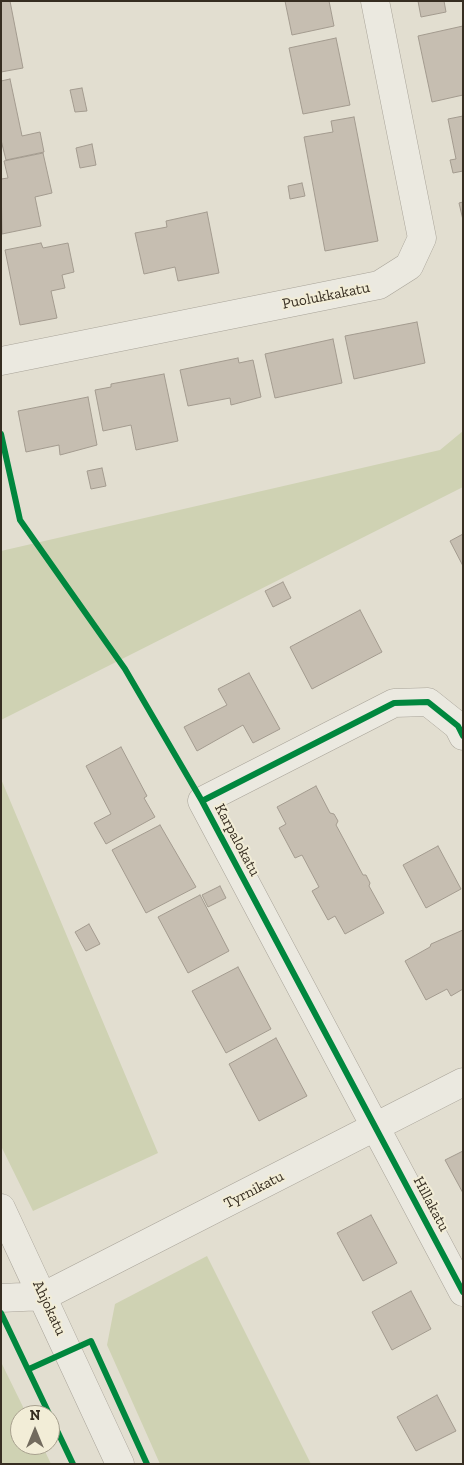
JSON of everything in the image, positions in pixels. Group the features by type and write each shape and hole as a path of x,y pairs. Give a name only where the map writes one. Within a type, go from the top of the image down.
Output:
{"street":[{"name":"Puolukkakatu","path":"1,361 379,285 409,266 422,238 375,1"},
{"name":"Karpalokatu","path":"377,1128 202,801 394,702 428,702 458,726 463,736"},
{"name":"Tyrnikatu","path":"44,1296 377,1128 463,1082"},
{"name":"Hillakatu","path":"377,1128 463,1292"},
{"name":"Ahjokatu","path":"1,1208 44,1296 120,1464"},
{"path":"1,1298 44,1296"}],"green space":[{"path":"463,431 463,487 1,720 1,551 440,450"},
{"path":"1,779 158,1153 33,1211 1,1146"},
{"path":"207,1256 311,1464 160,1464 107,1345 115,1304"},
{"path":"1,1362 22,1405 10,1405 10,1455 47,1455 51,1464 1,1464"}],"building":[{"path":"1,1 10,1 23,68 1,72"},
{"path":"285,1 329,1 334,26 292,35"},
{"path":"418,1 444,1 446,12 421,17"},
{"path":"463,26 463,95 432,102 418,36"},
{"path":"336,38 350,105 303,114 289,48"},
{"path":"10,79 22,136 40,132 44,152 6,160 1,140 1,81"},
{"path":"82,88 87,111 75,112 70,90"},
{"path":"463,116 463,171 453,173 450,160 456,159 448,119"},
{"path":"354,117 378,241 325,251 304,137 333,132 331,121"},
{"path":"92,144 96,165 80,168 76,148"},
{"path":"43,153 52,193 35,197 41,226 2,234 1,179 8,178 4,161"},
{"path":"302,183 305,196 290,199 288,186"},
{"path":"463,202 463,220 459,203"},
{"path":"207,212 219,273 178,281 175,267 144,274 135,233 167,227 166,221"},
{"path":"41,243 43,248 68,243 74,272 62,275 65,288 51,291 57,318 20,325 5,250"},
{"path":"417,322 425,363 354,379 345,336"},
{"path":"333,339 342,383 275,398 265,354"},
{"path":"238,358 239,363 253,360 261,397 231,405 230,398 188,406 180,370"},
{"path":"164,374 178,441 136,450 131,425 103,431 95,390 111,387 111,384"},
{"path":"88,397 97,445 60,455 59,445 26,452 18,411"},
{"path":"102,468 106,486 91,489 87,471"},
{"path":"463,534 463,566 450,541"},
{"path":"283,582 291,598 273,607 265,591"},
{"path":"360,610 382,652 312,689 290,647"},
{"path":"249,673 280,729 253,743 243,725 197,751 184,727 227,705 218,689"},
{"path":"121,747 147,796 144,798 155,817 106,844 94,823 111,814 86,766"},
{"path":"316,786 330,813 334,814 338,821 336,825 363,875 366,875 370,883 369,886 384,913 345,934 335,916 328,920 312,891 319,887 302,855 295,858 279,828 286,824 277,807"},
{"path":"160,825 196,887 146,913 112,850"},
{"path":"438,846 461,889 426,908 403,865"},
{"path":"220,886 226,898 208,907 202,895"},
{"path":"200,895 229,951 188,973 158,917"},
{"path":"89,924 100,944 86,951 75,932"},
{"path":"463,930 463,989 451,996 447,989 426,1000 405,961 430,947 431,944"},
{"path":"238,967 271,1029 226,1053 192,991"},
{"path":"276,1038 307,1096 259,1121 229,1064"},
{"path":"463,1151 463,1193 445,1160"},
{"path":"371,1215 397,1263 363,1281 337,1233"},
{"path":"411,1291 431,1329 392,1350 372,1312"},
{"path":"437,1395 456,1431 416,1451 397,1417"}],"cycle path":[{"path":"1,434 20,520 125,669 202,801"},
{"path":"463,736 458,726 428,702 394,703 202,801 463,1292"},
{"path":"1,1313 73,1464"},
{"path":"29,1369 91,1341 147,1464"}]}
